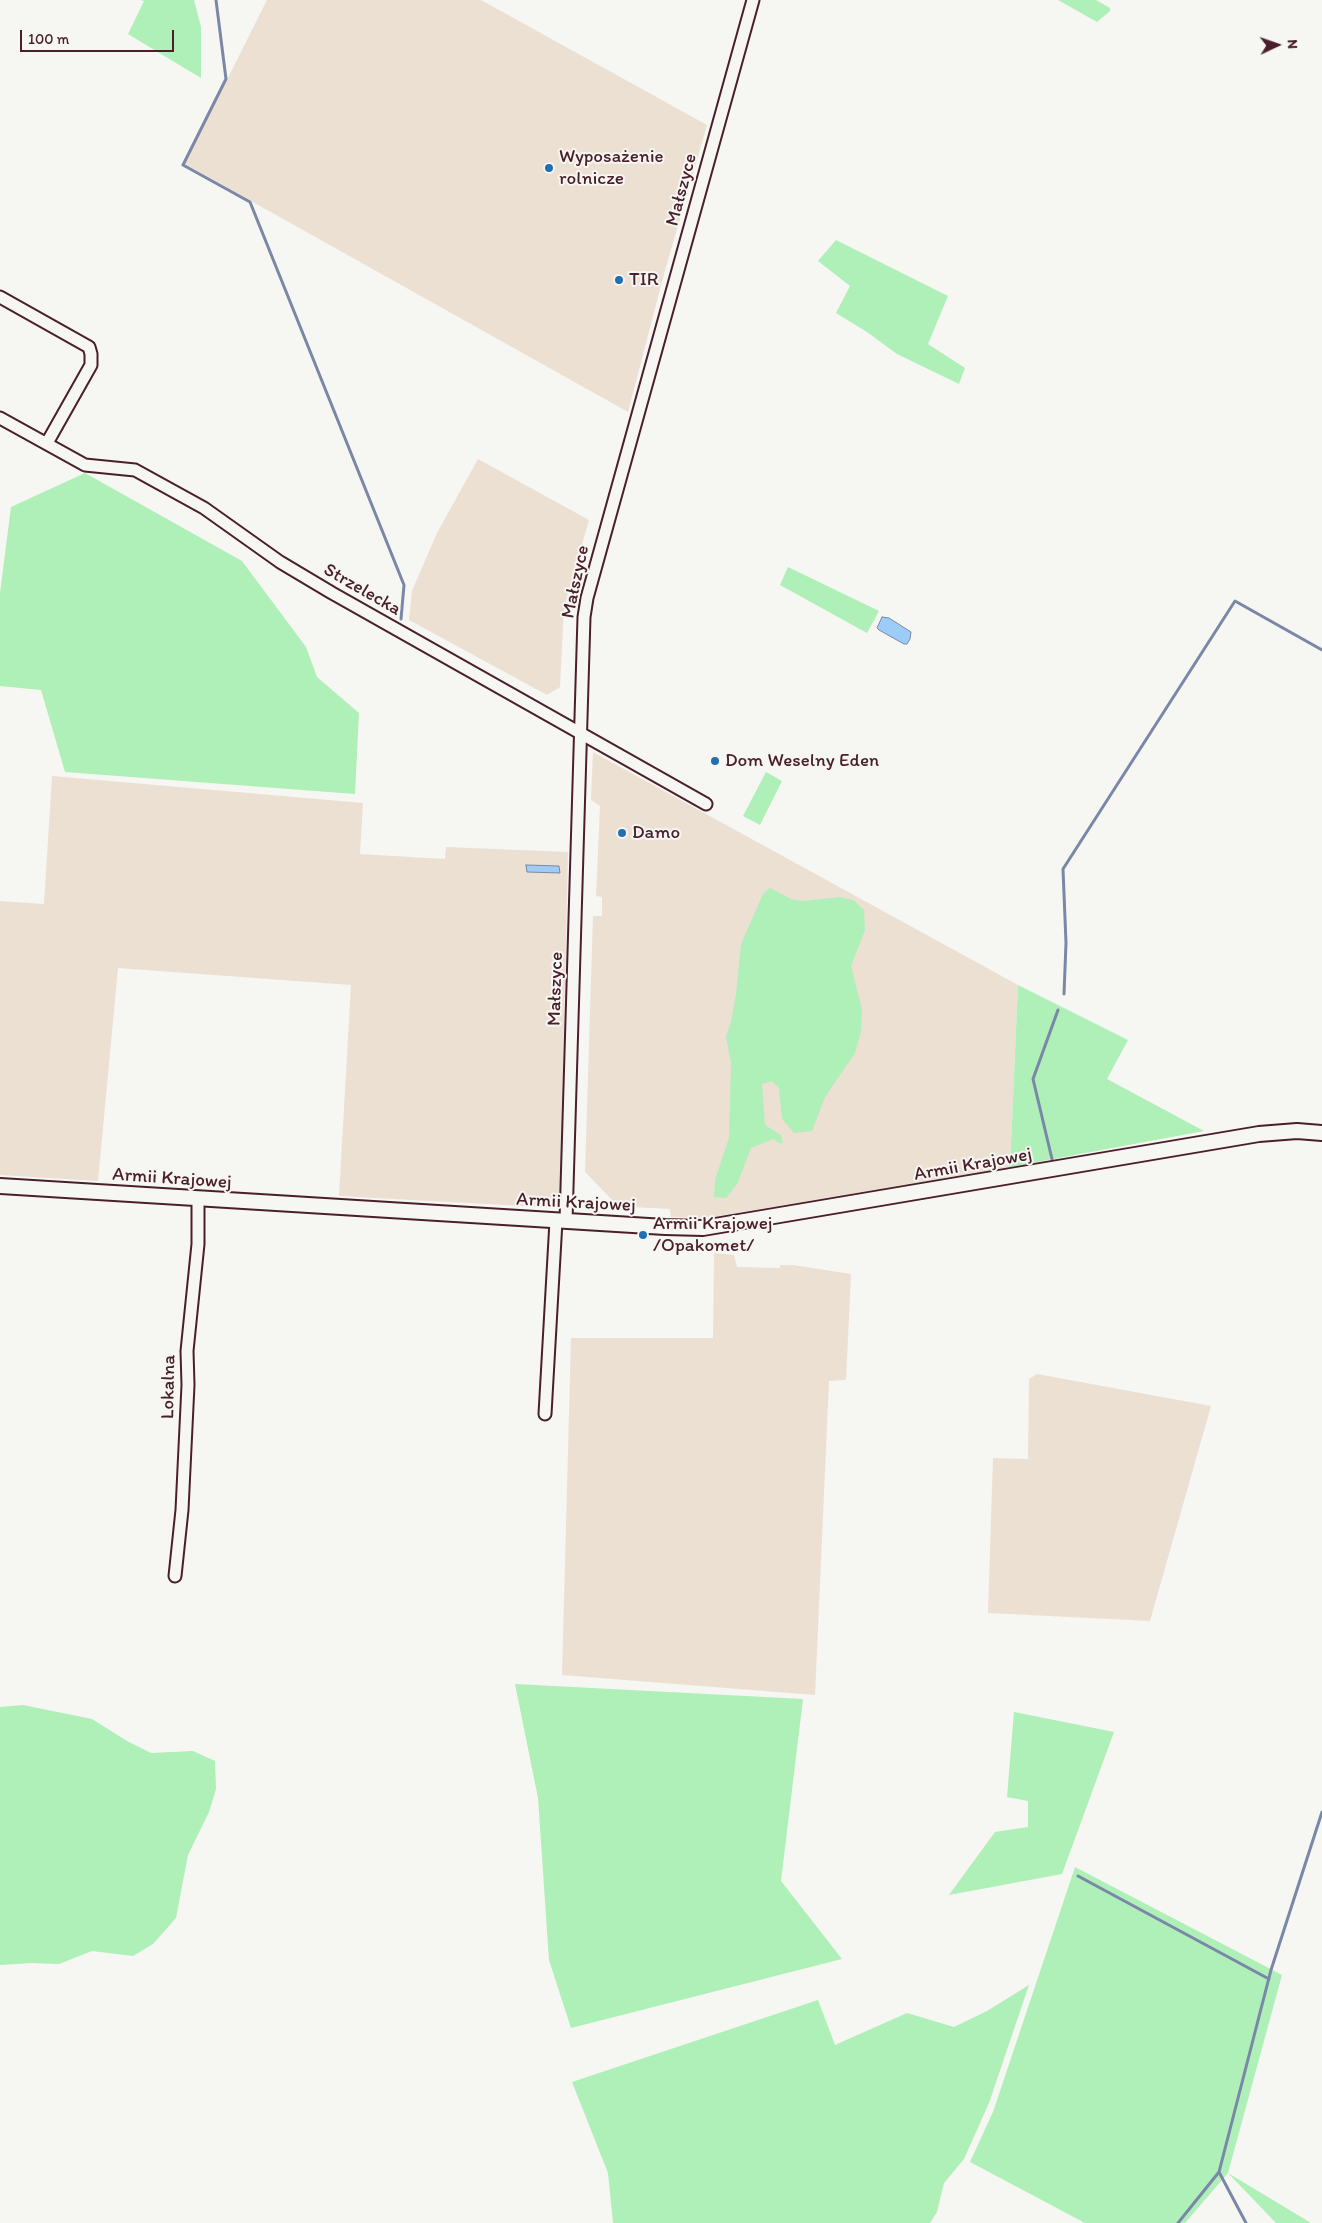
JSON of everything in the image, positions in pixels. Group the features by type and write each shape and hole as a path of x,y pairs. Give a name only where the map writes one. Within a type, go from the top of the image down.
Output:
{"street":[{"name":"Małszyce","path":"545,1414 561,1221 584,618 587,598 753,0"},
{"path":"0,297 89,347 91,354 90,365 47,443"},
{"name":"Strzelecka","path":"0,418 85,465 135,470 204,508 287,567 706,804"},
{"name":"Armii Krajowej","path":"0,1186 684,1228 720,1226 1259,1134 1287,1132 1322,1133"},
{"name":"Lokalna","path":"175,1576 182,1510 188,1385 187,1351 198,1244 198,1199"}],"shaded area":[{"path":"267,0 481,0 707,125 664,274 628,412 185,164"},
{"path":"478,459 589,520 564,607 560,687 547,695 409,620 412,591 437,533"},
{"path":"593,752 1018,985 1010,1167 707,1218 671,1217 670,1209 632,1207 627,1203 616,1204 585,1172 593,916 602,916 602,897 596,896 600,806 591,800"},
{"path":"52,776 363,803 360,854 445,859 446,847 568,852 560,1208 339,1196 351,985 118,968 98,1181 0,1175 0,901 44,904"},
{"path":"714,1253 734,1255 737,1267 780,1268 780,1265 793,1265 851,1274 846,1380 829,1381 815,1695 562,1675 571,1338 713,1338"},
{"path":"1037,1374 1211,1406 1150,1621 988,1613 993,1458 1028,1459 1029,1379"}],"green space":[{"path":"140,0 194,0 201,27 201,78 128,34 144,1"},
{"path":"1058,0 1096,0 1110,8 1110,11 1097,22"},
{"path":"836,240 948,296 928,344 965,368 959,384 897,354 867,332 836,313 850,286 818,261"},
{"path":"85,473 242,561 306,647 317,677 359,713 355,794 65,772 41,690 0,686 0,593 11,507"},
{"path":"788,567 879,611 867,633 780,585"},
{"path":"766,772 782,781 760,825 743,816"},
{"path":"770,888 791,899 802,901 840,897 853,900 864,910 865,930 851,966 862,1010 861,1031 855,1053 825,1097 812,1131 794,1133 782,1119 779,1088 772,1081 762,1084 765,1125 781,1135 783,1143 779,1143 774,1139 751,1148 737,1184 726,1198 714,1197 715,1180 729,1138 731,1063 726,1037 736,994 741,944 763,894"},
{"path":"1018,985 1128,1040 1107,1079 1204,1131 1010,1167"},
{"path":"515,1684 803,1699 781,1881 842,1959 571,2028 549,1960 538,1798"},
{"path":"23,1705 92,1719 127,1741 151,1753 193,1751 215,1761 216,1789 209,1812 188,1855 176,1918 153,1944 133,1956 92,1951 59,1964 0,1965 0,1707"},
{"path":"1014,1712 1114,1732 1062,1874 949,1895 995,1832 1028,1827 1028,1801 1007,1797"},
{"path":"1075,1867 1282,1975 1228,2173 1185,2223 1085,2223 970,2162 993,2112"},
{"path":"1029,1985 989,2103 964,2159 944,2183 937,2212 930,2223 613,2223 608,2173 572,2082 818,2000 835,2045 907,2013 954,2027 987,2011"},
{"path":"1228,2173 1311,2223 1276,2223"}],"water":[{"path":"882,617 889,618 911,632 907,644 877,628"},
{"path":"526,865 559,866 560,873 527,872"}],"waterway":[{"path":"216,0 226,79 183,165 250,202 404,585 401,619"},
{"path":"1064,994 1066,943 1063,869 1235,601 1322,650"},
{"path":"1052,1159 1033,1079 1058,1010"},
{"path":"1178,2223 1219,2172 1271,1970 1322,1812"},
{"path":"1078,1876 1269,1979"},
{"path":"1219,2172 1246,2223"}],"place":[{"name":"Wyposażenie rolnicze","path":"549,168"},
{"name":"TIR","path":"619,280"},
{"name":"Dom Weselny Eden","path":"715,761"},
{"name":"Damo","path":"622,833"},
{"name":"Armii Krajowej /Opakomet/","path":"643,1235"}]}
